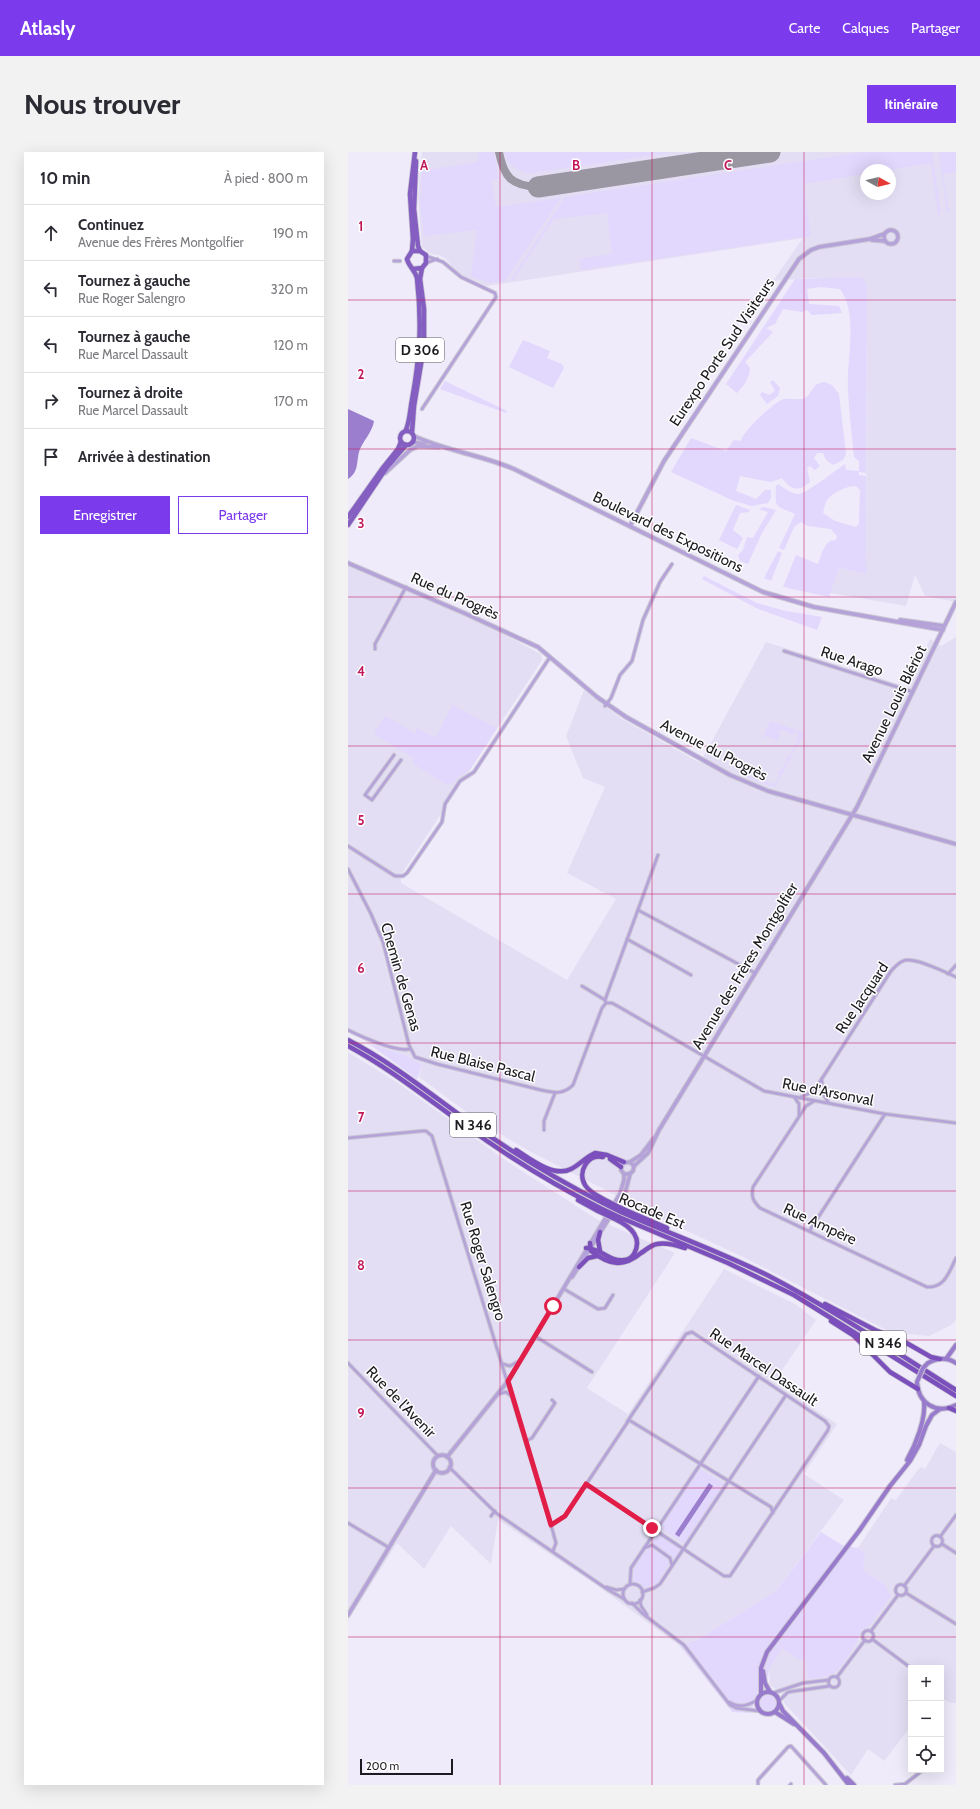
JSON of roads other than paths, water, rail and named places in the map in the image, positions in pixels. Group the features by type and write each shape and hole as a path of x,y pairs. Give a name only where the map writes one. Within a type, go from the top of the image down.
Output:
{"highway":[{"name":"Rocade Est","path":"348,1040 401,1071 494,1139 602,1206"},
{"name":"Rocade Est","path":"348,1046 393,1073 496,1147 556,1184 695,1249 751,1273 818,1310 956,1396"},
{"path":"494,1139 499,1140 529,1158 560,1172 570,1170 594,1153 607,1155 624,1162"},
{"path":"589,1246 616,1260 625,1260 632,1256 637,1248 638,1239 634,1232 627,1225 620,1214 602,1206 594,1194 585,1186 582,1177 583,1168 592,1159 600,1156 613,1161 621,1167"},
{"name":"Rocade Est","path":"620,1214 685,1236 689,1240 745,1265 809,1298 956,1390"},
{"path":"600,1232 598,1240 600,1251"},
{"path":"589,1246 591,1251 597,1256 623,1264 630,1262 649,1247 658,1243 695,1249"},
{"path":"579,1267 588,1258 597,1256"},
{"path":"809,1298 815,1299 875,1330 903,1341 931,1357 940,1359"},
{"path":"818,1310 821,1314 853,1335 890,1372 918,1389"},
{"path":"949,1408 956,1411"}],"main road":[{"path":"416,152 414,209 418,246 420,251 426,256 426,263 422,268 413,268 410,266 408,259 412,251 414,239 410,194 416,152"},
{"path":"412,251 420,251"},
{"name":"D 306","path":"406,430 410,418 420,341 419,297 413,268"},
{"name":"D 306","path":"413,434 414,406 424,346 424,309 420,278 422,268"},
{"path":"348,526 382,475 406,445 412,442 413,434 406,430 399,436 401,442 406,445"},
{"path":"348,517 398,449 401,442"},
{"path":"946,1359 956,1345"},
{"path":"902,1471 916,1439 925,1408 917,1382 923,1368 928,1363 940,1359 946,1359 956,1363"},
{"path":"924,1401 931,1407 940,1409 949,1408 956,1405"},
{"path":"806,1733 781,1714 775,1712 765,1714 759,1711 757,1700 761,1694 761,1665 910,1461 932,1415 940,1409"},
{"path":"772,1648 765,1660 763,1672 766,1687 772,1692 783,1710 806,1733 840,1772 854,1785"},
{"path":"761,1694 772,1692"},
{"path":"775,1712 779,1702"},
{"path":"840,1772 849,1785"}],"street":[{"name":"Eurexpo Porte Sud Visiteurs","path":"630,526 664,461 799,260 811,250 870,239 884,234 887,230 892,229 896,231 899,236 898,241 894,244 870,239"},
{"path":"884,234 885,241"},
{"path":"422,409 496,297 495,293 461,277 438,259 426,256"},
{"path":"426,263 438,259"},
{"path":"394,261 400,261"},
{"name":"Boulevard des Expositions","path":"413,434 446,448"},
{"name":"Boulevard des Expositions","path":"412,442 446,448 489,459 508,466 763,592 807,605 886,620 943,628"},
{"name":"Boulevard des Expositions","path":"382,475 410,450 418,446 446,448"},
{"name":"Rue du Progrès","path":"348,562 523,639 550,656"},
{"path":"606,705 611,698 620,675 632,661 643,620 660,582 672,564"},
{"path":"375,649 375,644 406,587"},
{"name":"Avenue Louis Blériot","path":"851,816 956,602"},
{"name":"Rue Arago","path":"784,651 913,692"},
{"path":"348,846 395,876 400,877 407,873 442,822 443,808 456,787 460,781 474,772 550,656"},
{"name":"Avenue du Progrès","path":"550,656 606,705 741,780 759,788 851,816 956,844"},
{"path":"394,755 365,795 372,800 401,760"},
{"name":"Avenue des Frères Montgolfier","path":"630,1162 640,1155 659,1130 851,816"},
{"path":"544,1130 544,1121 555,1092 567,1091 573,1085 602,1008 606,1002 627,939 658,855"},
{"name":"Chemin de Genas","path":"348,869 371,914 383,942 410,1048"},
{"path":"638,910 755,973"},
{"path":"627,939 691,975"},
{"name":"Rue Jacquard","path":"798,1098 812,1093 824,1077 891,971 903,960 911,959 956,977"},
{"path":"948,974 956,966"},
{"name":"Rue d'Arsonval","path":"582,986 606,1002 612,1003 705,1055 755,1087 764,1091 885,1114 956,1123"},
{"path":"348,1030 403,1050 410,1048"},
{"name":"Rue Blaise Pascal","path":"410,1048 412,1054 421,1060 555,1092"},
{"path":"824,1077 821,1091 824,1098 830,1103"},
{"path":"793,1096 799,1104 798,1118"},
{"name":"Rue Ampère","path":"817,1101 807,1105 753,1188 753,1202 760,1208 810,1230 927,1287 934,1287 941,1284 956,1258"},
{"path":"810,1230 885,1114"},
{"name":"Avenue des Frères Montgolfier","path":"564,1289 579,1267 589,1246 600,1232 625,1193 630,1174 633,1171 634,1166 648,1153 659,1130"},
{"name":"Rue Roger Salengro","path":"348,1138 426,1131 434,1140 551,1525 556,1544 554,1551"},
{"path":"630,1174 624,1174 621,1167 624,1162 630,1162 634,1166"},
{"name":"Avenue des Frères Montgolfier","path":"447,1457 508,1381 620,1194 624,1174"},
{"path":"564,1289 598,1309 605,1308 613,1296"},
{"name":"Rue Marcel Dassault","path":"551,1525 565,1516 586,1484 627,1422 686,1334 688,1333 694,1333 825,1421 829,1426 828,1430 730,1576 724,1576 586,1484"},
{"path":"535,1336 592,1372"},
{"path":"502,1364 510,1366 522,1358"},
{"name":"Rue de l'Avenir","path":"348,1363 438,1456"},
{"path":"603,1586 616,1590 624,1589 630,1584 631,1568 759,1376"},
{"path":"498,1394 506,1392 513,1400"},
{"path":"642,1592 656,1587 729,1482 786,1395"},
{"path":"526,1441 532,1438 555,1403 552,1400"},
{"path":"627,1422 632,1421 770,1507 773,1513"},
{"path":"450,1467 444,1472 436,1470 433,1466 433,1462 438,1456 443,1455 447,1457 450,1461 450,1467 495,1511 603,1586 632,1603 684,1645 727,1700 736,1708 759,1711"},
{"path":"348,1615 436,1470"},
{"path":"491,1516 495,1511"},
{"path":"940,1537 956,1515"},
{"path":"348,1523 388,1547"},
{"path":"934,1546 931,1542 932,1538 936,1536 940,1537"},
{"path":"940,1537 942,1544 956,1552"},
{"path":"904,1586 934,1546 942,1544"},
{"path":"643,1549 652,1545 670,1558 672,1565"},
{"path":"630,1584 638,1586 642,1592 640,1600 641,1606 648,1617"},
{"path":"898,1595 896,1587 900,1585 904,1586"},
{"path":"904,1586 906,1588 906,1593"},
{"path":"624,1589 624,1599"},
{"path":"898,1595 902,1596 906,1593"},
{"path":"906,1593 956,1624"},
{"path":"864,1640 862,1636 863,1633 868,1630 871,1631 898,1595"},
{"path":"632,1603 640,1600"},
{"path":"871,1631 873,1636 872,1640"},
{"path":"864,1640 872,1640 908,1666"},
{"path":"838,1677 864,1640"},
{"path":"772,1692 803,1682 829,1680 832,1676 838,1677"},
{"path":"779,1702 788,1692 820,1687 833,1687 838,1685 840,1682 838,1677"},
{"path":"829,1680 830,1686"},
{"path":"819,1681 820,1687"},
{"path":"803,1682 804,1690"},
{"path":"727,1700 739,1706 751,1704 757,1700"},
{"path":"758,1785 758,1780 788,1747 791,1746 826,1785"},
{"path":"895,1785 904,1784 919,1773"}]}
